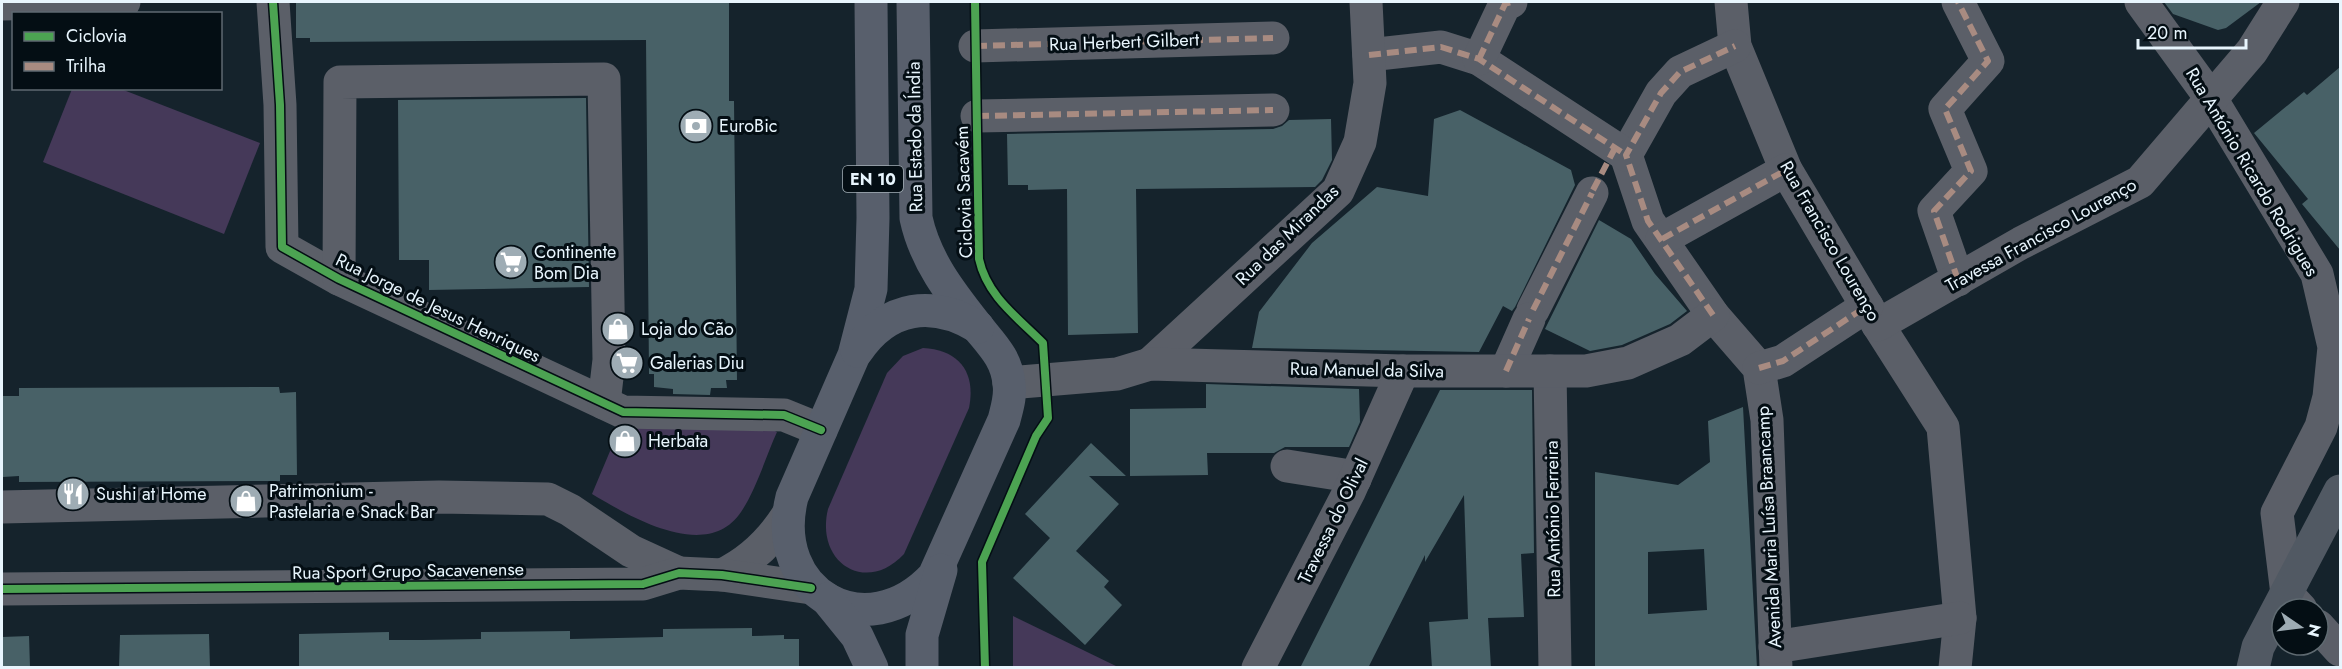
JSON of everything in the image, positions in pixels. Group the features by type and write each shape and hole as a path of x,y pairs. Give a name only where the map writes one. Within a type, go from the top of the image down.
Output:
{"main road":[{"name":"Rua Estado da Índia","path":"871,2 873,265 871,289 854,355 792,497 787,516 787,536 791,555 799,572 857,636 872,668"},
{"name":"Rua Estado da Índia","path":"819,593 845,607 865,610 885,608 904,602 921,591 934,576 944,558 1005,420 1009,383 1003,360 993,342 978,327 930,259 916,218 914,2"},
{"name":"Rua Estado da Índia","path":"854,355 866,338 882,324 900,315 920,310 951,314 978,327"},
{"name":"Rua Estado da Índia","path":"922,668 926,620 944,558"}],"street":[{"path":"2,4 124,2"},
{"name":"Rua Jorge de Jesus Henriques","path":"273,2 280,105 282,247 339,279 623,412 784,415 821,430"},
{"name":"Rua das Mirandas","path":"1150,364 1338,191 1360,142 1370,83 1366,2"},
{"path":"1479,59 1505,3 1511,2"},
{"name":"Rua Francisco Lourenço","path":"1731,2 1735,46 1786,170 1873,316 1943,427 1960,618"},
{"path":"1958,2 1988,61 1945,109 1971,171 1934,211 1958,280"},
{"name":"Rua António Ricardo Rodrigues","path":"2141,2 2210,97 2318,274 2334,346 2329,397 2321,426 2277,513 2293,597"},
{"name":"Travessa Francisco Lourenço","path":"1759,369 1783,361 1873,316 1958,280 2021,243 2140,182 2210,97 2252,51 2283,2"},
{"name":"Rua Herbert Gilbert","path":"975,46 1273,38"},
{"path":"1506,371 1592,192 1661,93 1680,72 1735,46"},
{"path":"1369,55 1441,47 1479,59 1621,152 1648,221 1713,315 1759,369"},
{"path":"339,279 340,82 604,79 609,360 604,403"},
{"path":"977,117 1273,110"},
{"path":"1662,239 1786,170"},
{"name":"Rua Manuel da Silva","path":"1009,383 1117,374 1150,364 1403,371 1586,371 1628,363 1680,340 1713,315"},
{"name":"Avenida Maria Luísa Braancamp","path":"1759,369 1767,420 1775,657"},
{"name":"Travessa do Olival","path":"1258,668 1355,479 1403,371"},
{"name":"Rua António Ferreira","path":"1550,371 1555,668"},
{"path":"1287,466 1344,475 1355,479"},
{"path":"2296,597 2340,491"},
{"name":"Rua Sport Grupo Sacavenense","path":"2,507 439,496 548,499 570,510 632,551 679,573"},
{"path":"722,575 757,553 778,530 787,516"},
{"name":"Rua Sport Grupo Sacavenense","path":"2,590 643,584 679,573 722,575 819,593"},
{"path":"1775,657 1960,618 1955,668"},
{"path":"2253,668 2258,647 2270,632"}],"shaded area":[{"path":"72,90 124,90 260,143 224,234 43,162"},
{"path":"923,348 947,353 963,366 970,384 969,408 904,554 889,566 874,572 860,572 847,567 836,558 829,545 826,528 828,509 887,373 903,356"},
{"path":"756,422 777,432 746,503 741,512 726,527 709,534 689,535 668,530 646,523 592,494 621,425"},
{"path":"1013,616 1118,667 1013,667"}],"building":[{"path":"296,2 729,2 729,101 734,101 737,380 726,380 727,388 711,388 710,395 673,394 673,389 654,387 654,374 649,374 646,40 310,42 310,38 296,38"},
{"path":"2164,2 2261,2 2226,28 2218,30 2173,14"},
{"path":"2340,67 2340,250 2302,204 2308,199 2254,133 2304,92 2307,95"},
{"path":"586,98 589,287 429,290 429,260 399,260 398,100"},
{"path":"1460,110 1571,170 1575,185 1515,307 1512,311 1503,306 1479,352 1252,348 1259,312 1312,243 1377,187 1428,196 1434,119"},
{"path":"1331,119 1332,160 1322,180 1315,187 1136,189 1138,333 1068,335 1067,189 1028,190 1028,185 1008,185 1007,134 1273,129 1289,120"},
{"path":"1599,220 1631,239 1655,274 1687,311 1670,324 1622,345 1590,351 1545,329"},
{"path":"1206,384 1359,389 1360,422 1349,447 1285,447 1274,453 1207,453 1208,475 1130,476 1130,409 1206,408"},
{"path":"279,387 280,393 296,392 297,475 280,475 280,481 19,482 19,476 3,477 3,396 19,396 19,388"},
{"path":"1440,390 1532,390 1534,553 1521,554 1524,617 1488,618 1491,668 1432,668 1429,622 1468,619 1464,495 1425,562 1425,555 1368,668 1300,668"},
{"path":"1743,407 1757,668 1595,668 1595,472 1678,485 1710,462 1708,421","holes":["1704,549 1707,610 1648,614 1648,552"]},
{"path":"1091,443 1126,476 1089,476 1119,504 1076,551 1109,581 1104,587 1122,605 1085,645 1013,578 1050,538 1025,514"},
{"path":"752,628 752,636 784,635 784,639 799,639 799,668 299,668 299,634 389,632 389,640 422,640 481,639 481,632 570,631 570,639 663,637 663,629"},
{"path":"209,634 210,668 119,668 120,635"},
{"path":"29,636 30,668 2,668 2,637"}],"marked path":[{"path":"1479,59 1505,4 1511,2"},
{"path":"1958,2 1988,61 1945,109 1971,171 1934,211 1958,280"},
{"path":"975,46 1273,38"},
{"path":"1713,315 1648,221 1626,155 1661,93 1680,72 1735,46"},
{"path":"1369,55 1441,47 1479,59 1626,155"},
{"path":"977,116 1273,110"},
{"path":"1593,190 1615,148"},
{"path":"1662,239 1786,170"},
{"path":"1533,310 1592,193"},
{"path":"1759,368 1783,361 1867,306"},
{"path":"1506,371 1529,319"}],"cycle path":[{"path":"273,2 280,105 282,247 339,279 623,412 784,415 821,430"},
{"name":"Ciclovia Sacavém","path":"975,2 979,259 983,272 996,295 1013,315 1043,343 1048,418 1036,436 982,562 985,668"},
{"path":"2,589 643,584 679,573 722,575 811,588"}],"place":[{"name":"EuroBic","path":"696,126"},
{"name":"Continente Bom Dia","path":"511,262"},
{"name":"Loja do Cão","path":"618,329"},
{"name":"Galerias Diu","path":"627,363"},
{"name":"Herbata","path":"625,441"},
{"name":"Sushi at Home","path":"73,494"},
{"name":"Patrimonium - Pastelaria e Snack Bar","path":"246,501"}]}
